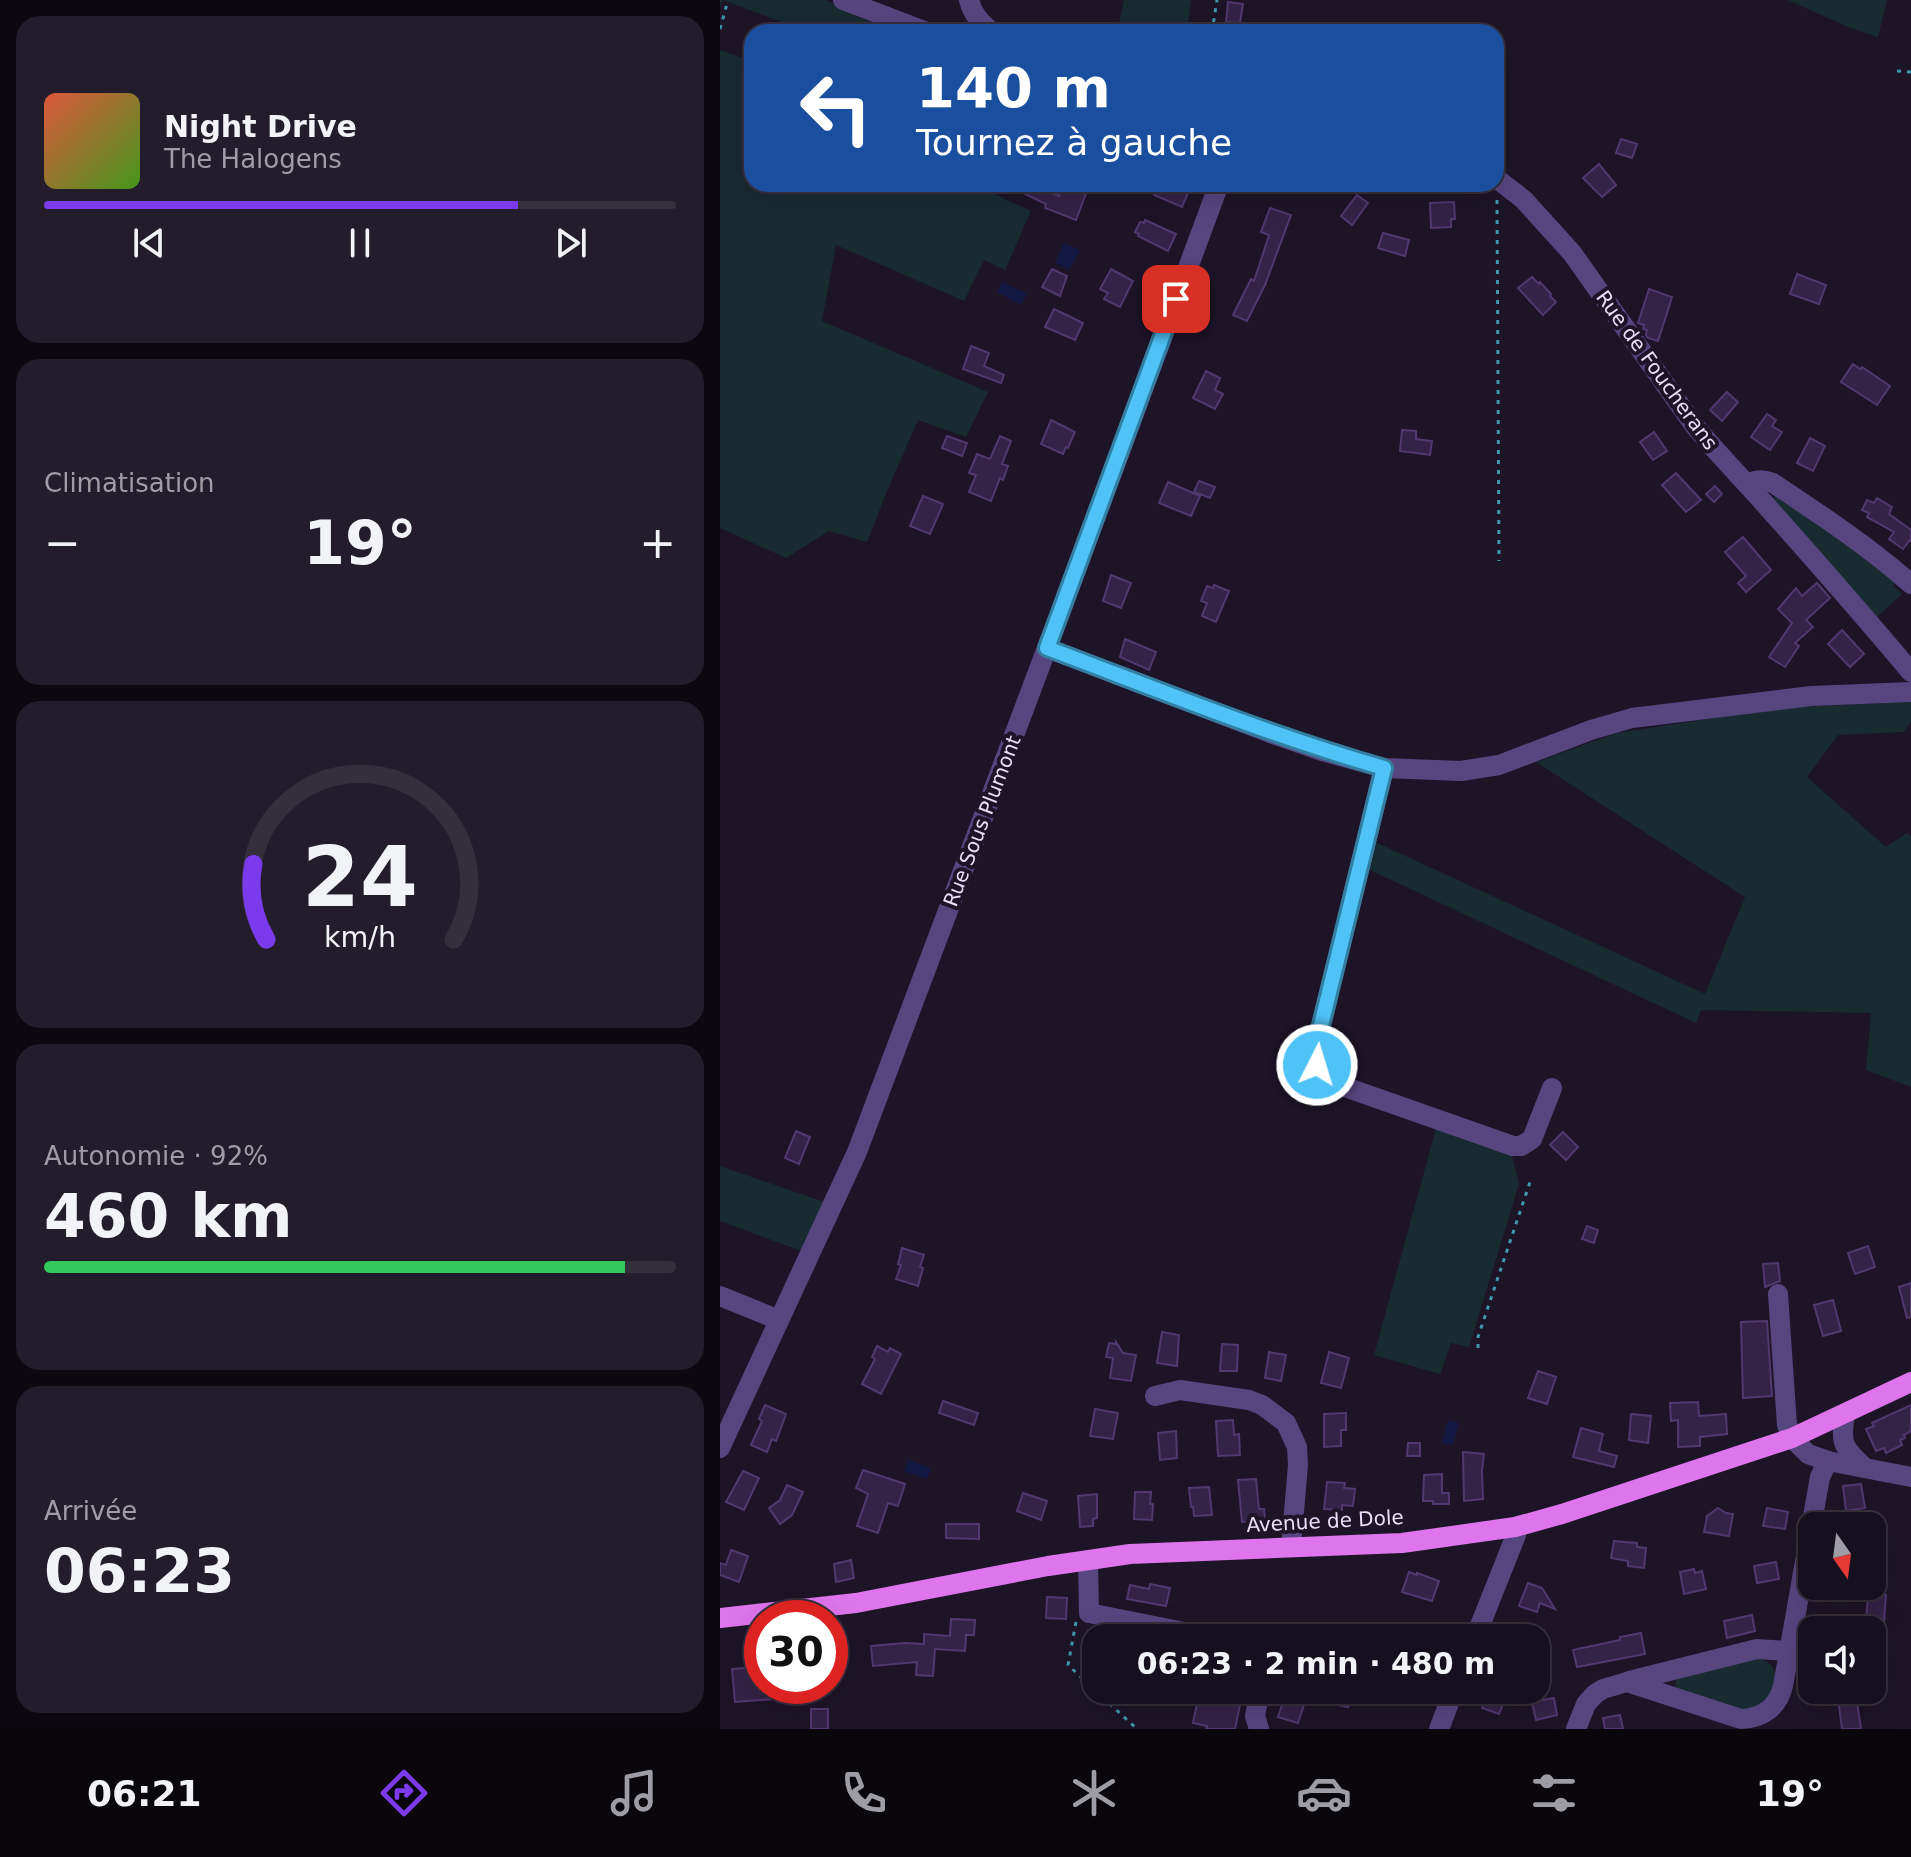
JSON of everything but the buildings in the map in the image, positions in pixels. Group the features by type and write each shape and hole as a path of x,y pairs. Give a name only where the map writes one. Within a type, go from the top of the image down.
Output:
{"main road":[{"name":"Avenue de Dole","path":"720,1618 856,1603 1088,1560 1160,1552 1402,1543 1515,1527 1792,1438 1911,1382"}],"street":[{"path":"843,0 906,24"},
{"path":"969,0 973,12 983,24"},
{"name":"Rue de Foucherans","path":"1504,185 1524,200 1572,253 1716,452 1911,672"},
{"name":"Rue Sous Plumont","path":"720,1448 857,1152 1216,192"},
{"path":"1748,485 1761,480 1773,483 1884,559 1911,584"},
{"path":"1047,648 1270,733 1384,768 1461,771 1499,765 1632,718 1811,696 1911,692"},
{"path":"1384,768 1315,1050 1317,1065 1328,1081 1513,1146 1521,1146 1532,1139 1552,1088"},
{"path":"1778,1294 1787,1425 1792,1438 1808,1454 1828,1461 1911,1477"},
{"path":"720,1296 779,1320"},
{"path":"1155,1396 1180,1390 1249,1400 1262,1405 1286,1423 1297,1447 1298,1465 1291,1547"},
{"path":"1845,1414 1842,1434 1846,1450 1865,1468"},
{"path":"1627,1682 1741,1719 1763,1714 1775,1705 1781,1694 1820,1477 1828,1461"},
{"path":"1481,1624 1516,1535 1515,1527"},
{"path":"1088,1560 1089,1613 1144,1624"},
{"path":"1576,1729 1586,1704 1603,1689 1757,1649 1789,1651"},
{"path":"1257,1704 1255,1716 1259,1729"},
{"path":"1439,1729 1449,1704"}],"path":[{"path":"720,29 728,0"},
{"path":"1213,24 1217,0"},
{"path":"1897,71 1911,72"},
{"path":"1497,192 1499,561"},
{"path":"1478,1348 1478,1337 1530,1182"},
{"path":"1077,1620 1068,1665 1137,1729"}],"shaded area":[{"path":"723,0 826,0 877,24 786,24"},
{"path":"1124,0 1191,0 1188,24 1119,24"},
{"path":"1788,0 1887,0 1878,37"},
{"path":"720,50 744,58 744,192 990,192 1031,211 1005,270 984,260 964,301 836,245 822,321 988,392 966,437 918,420 867,542 829,531 786,558 720,528"},
{"path":"1064,243 1080,250 1069,270 1055,263"},
{"path":"1002,282 1027,294 1021,305 997,292"},
{"path":"1776,497 1897,581 1893,586 1902,594 1877,617 1770,498"},
{"path":"1911,702 1911,721 1904,732 1838,735 1807,777 1886,847 1907,833 1911,836 1911,1087 1866,1070 1871,1013 1701,1010 1696,1023 1368,869 1373,841 1705,994 1745,897 1536,762 1617,733 1785,707"},
{"path":"1437,1125 1511,1152 1519,1184 1469,1347 1451,1343 1440,1374 1374,1355"},
{"path":"720,1166 824,1202 801,1251 720,1221"},
{"path":"1448,1420 1459,1423 1453,1445 1442,1443"},
{"path":"908,1460 931,1468 927,1479 904,1471"},
{"path":"1749,1657 1769,1664 1776,1679 1775,1694 1751,1712 1678,1693 1675,1686 1677,1677"}],"route":[{"path":"1176,299 1047,648 1270,733 1384,768 1315,1050 1317,1065"}]}
